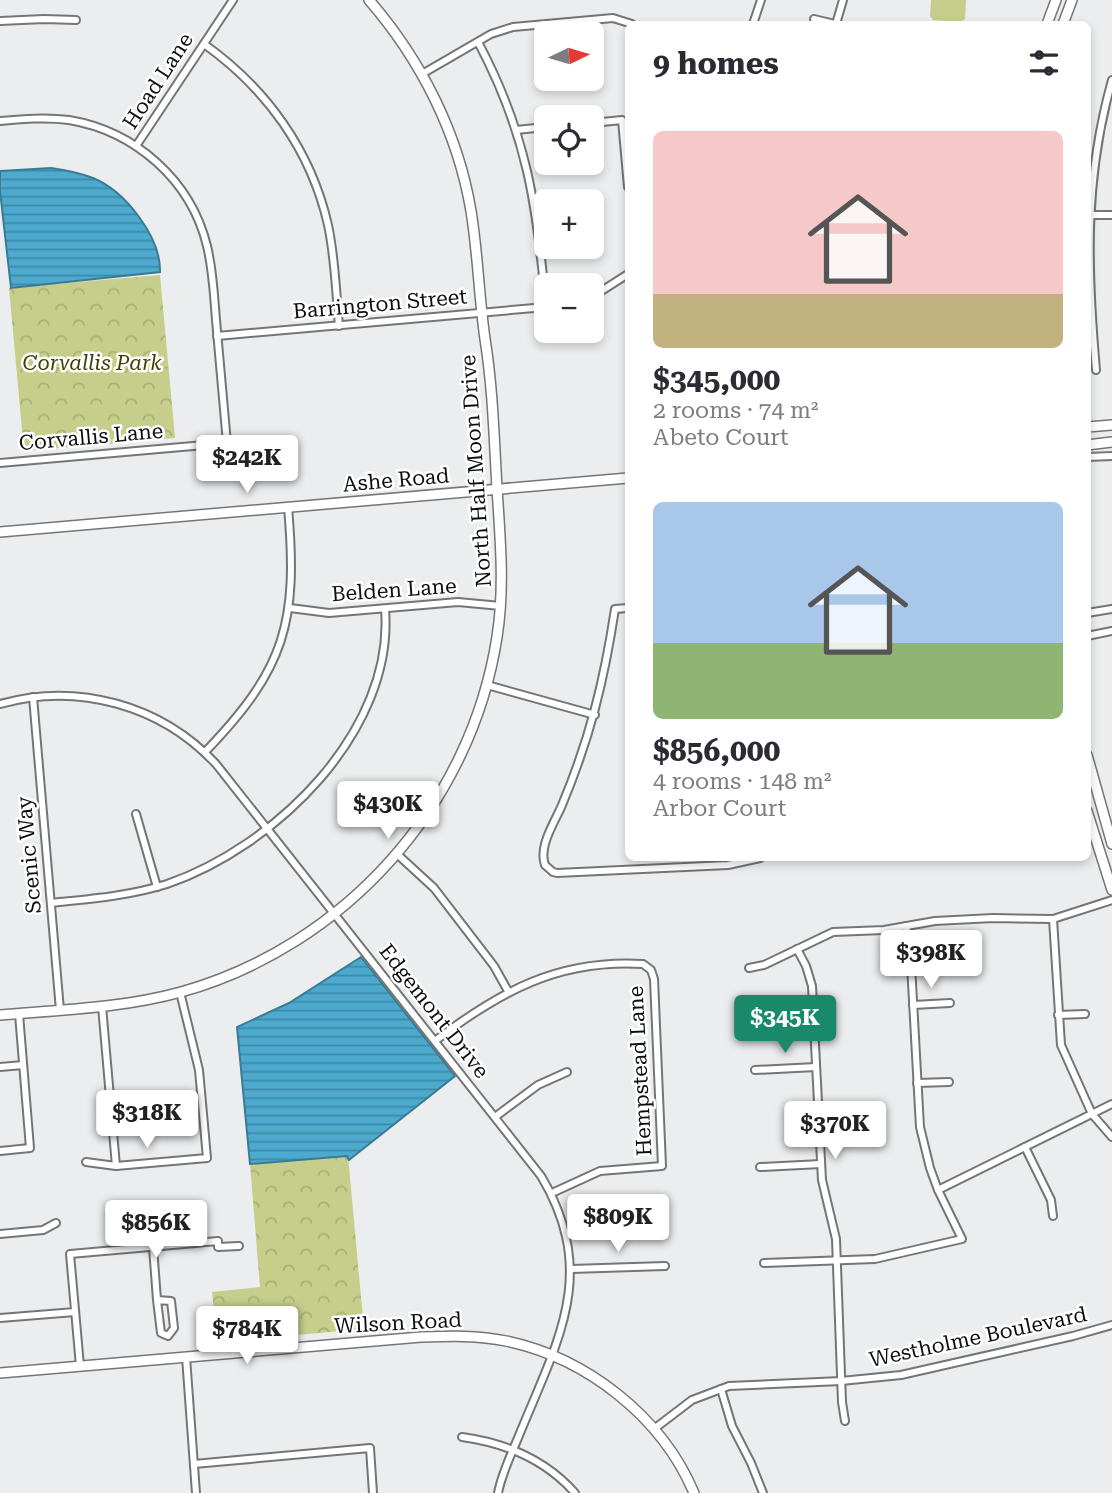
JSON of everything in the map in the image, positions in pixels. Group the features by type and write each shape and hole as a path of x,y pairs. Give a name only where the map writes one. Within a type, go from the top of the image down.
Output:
{"street":[{"name":"Hoad Lane","path":"136,146 233,0"},
{"name":"North Half Moon Drive","path":"0,1015 102,1006 180,992 226,977 268,958 335,914 397,854 421,823 453,771 478,715 487,685 501,606 503,568 492,381 475,238 466,186 450,135 422,74 395,32 369,0"},
{"path":"753,21 761,0"},
{"path":"836,21 843,0"},
{"path":"1048,21 1056,0"},
{"path":"1064,21 1072,0"},
{"path":"422,74 478,42 513,27 613,18 625,22"},
{"path":"814,19 822,21"},
{"path":"0,22 76,20"},
{"path":"478,42 516,130 535,205 542,273"},
{"path":"204,44 232,65 268,102 304,158 328,225 339,326"},
{"path":"1091,189 1096,150 1112,80"},
{"path":"0,121 67,120 107,131 136,146 172,177 197,216 204,233 211,264 218,336"},
{"path":"604,122 622,120 625,154"},
{"path":"516,130 534,128"},
{"path":"1091,213 1112,215"},
{"path":"604,289 625,276"},
{"path":"1091,306 1096,370"},
{"name":"Barrington Street","path":"218,336 534,308"},
{"name":"Corvallis Lane","path":"0,463 227,443 218,336"},
{"path":"1091,427 1112,425"},
{"path":"1091,445 1112,442"},
{"path":"1091,457 1112,456"},
{"name":"Ashe Road","path":"0,532 625,478"},
{"path":"205,752 235,722 259,690 277,654 290,608 293,573 288,507"},
{"name":"Belden Lane","path":"290,608 329,613 458,602 501,606"},
{"path":"51,903 112,897 157,887 210,866 250,843 287,813 319,780 358,722 383,657 387,632 385,608"},
{"path":"625,608 615,609 595,715 578,768 544,848 545,865 558,873 712,862 736,864 748,861"},
{"path":"1091,612 1112,609"},
{"path":"1091,635 1112,631"},
{"path":"487,685 595,715"},
{"name":"Edgemont Drive","path":"0,704 33,697 80,696 127,706 178,730 205,752 541,1176 551,1193 567,1236 571,1269 566,1317 498,1493"},
{"name":"Scenic Way","path":"33,697 60,1010"},
{"path":"1091,769 1112,844"},
{"path":"135,814 157,887"},
{"path":"1091,824 1112,890"},
{"path":"397,854 434,888 494,965 508,991"},
{"path":"749,968 764,965 833,932 884,930 935,921 1053,919 1112,900"},
{"path":"1053,919 1058,1015 1064,1056 1092,1114 1112,1137"},
{"path":"764,1263 875,1259 962,1239 938,1190 923,1139 917,1083 910,947 905,926"},
{"path":"797,949 806,965 812,986 823,1189 836,1239 845,1421"},
{"name":"Hempstead Lane","path":"435,1041 475,1011 508,991 555,973 594,966 643,964 653,974 662,1166 600,1171 551,1193"},
{"path":"86,1162 116,1166 207,1158 199,1070 180,992"},
{"path":"913,1005 950,1003"},
{"path":"102,1006 116,1166"},
{"path":"0,1151 30,1148 19,1014"},
{"path":"1058,1015 1085,1014"},
{"path":"0,1067 23,1065"},
{"path":"755,1070 816,1067"},
{"path":"495,1117 538,1085 567,1072"},
{"path":"917,1083 949,1082"},
{"path":"938,1190 1112,1104"},
{"path":"1026,1147 1051,1200 1053,1216"},
{"path":"760,1167 821,1164"},
{"path":"0,1234 43,1230 56,1223"},
{"path":"80,1366 70,1254 218,1241 218,1247 239,1245"},
{"path":"153,1247 157,1300 160,1333 167,1336 174,1328 172,1301 157,1300"},
{"path":"571,1269 665,1266"},
{"path":"0,1318 75,1312"},
{"name":"Westholme Boulevard","path":"654,1429 692,1400 721,1388 743,1384 841,1381 898,1375 1112,1325"},
{"name":"Wilson Road","path":"0,1373 421,1336 465,1335 508,1341 552,1355 605,1384 626,1401 671,1451 694,1493"},
{"path":"186,1357 197,1493"},
{"path":"721,1388 732,1426 763,1493"},
{"path":"462,1437 514,1449 546,1467 575,1493"},
{"path":"194,1464 370,1448 373,1493"}],"green space":[{"path":"931,0 966,0 965,19 962,21 933,20 930,16"},
{"name":"Corvallis Park","path":"160,275 175,438 24,451 9,288"},
{"path":"348,1156 364,1329 217,1342 212,1292 260,1287 250,1164"}],"water":[{"path":"51,168 93,178 105,184 129,204 148,230 159,258 160,272 11,288 0,171"},
{"path":"361,957 455,1076 349,1160 347,1156 250,1164 237,1027 289,1003"}]}
